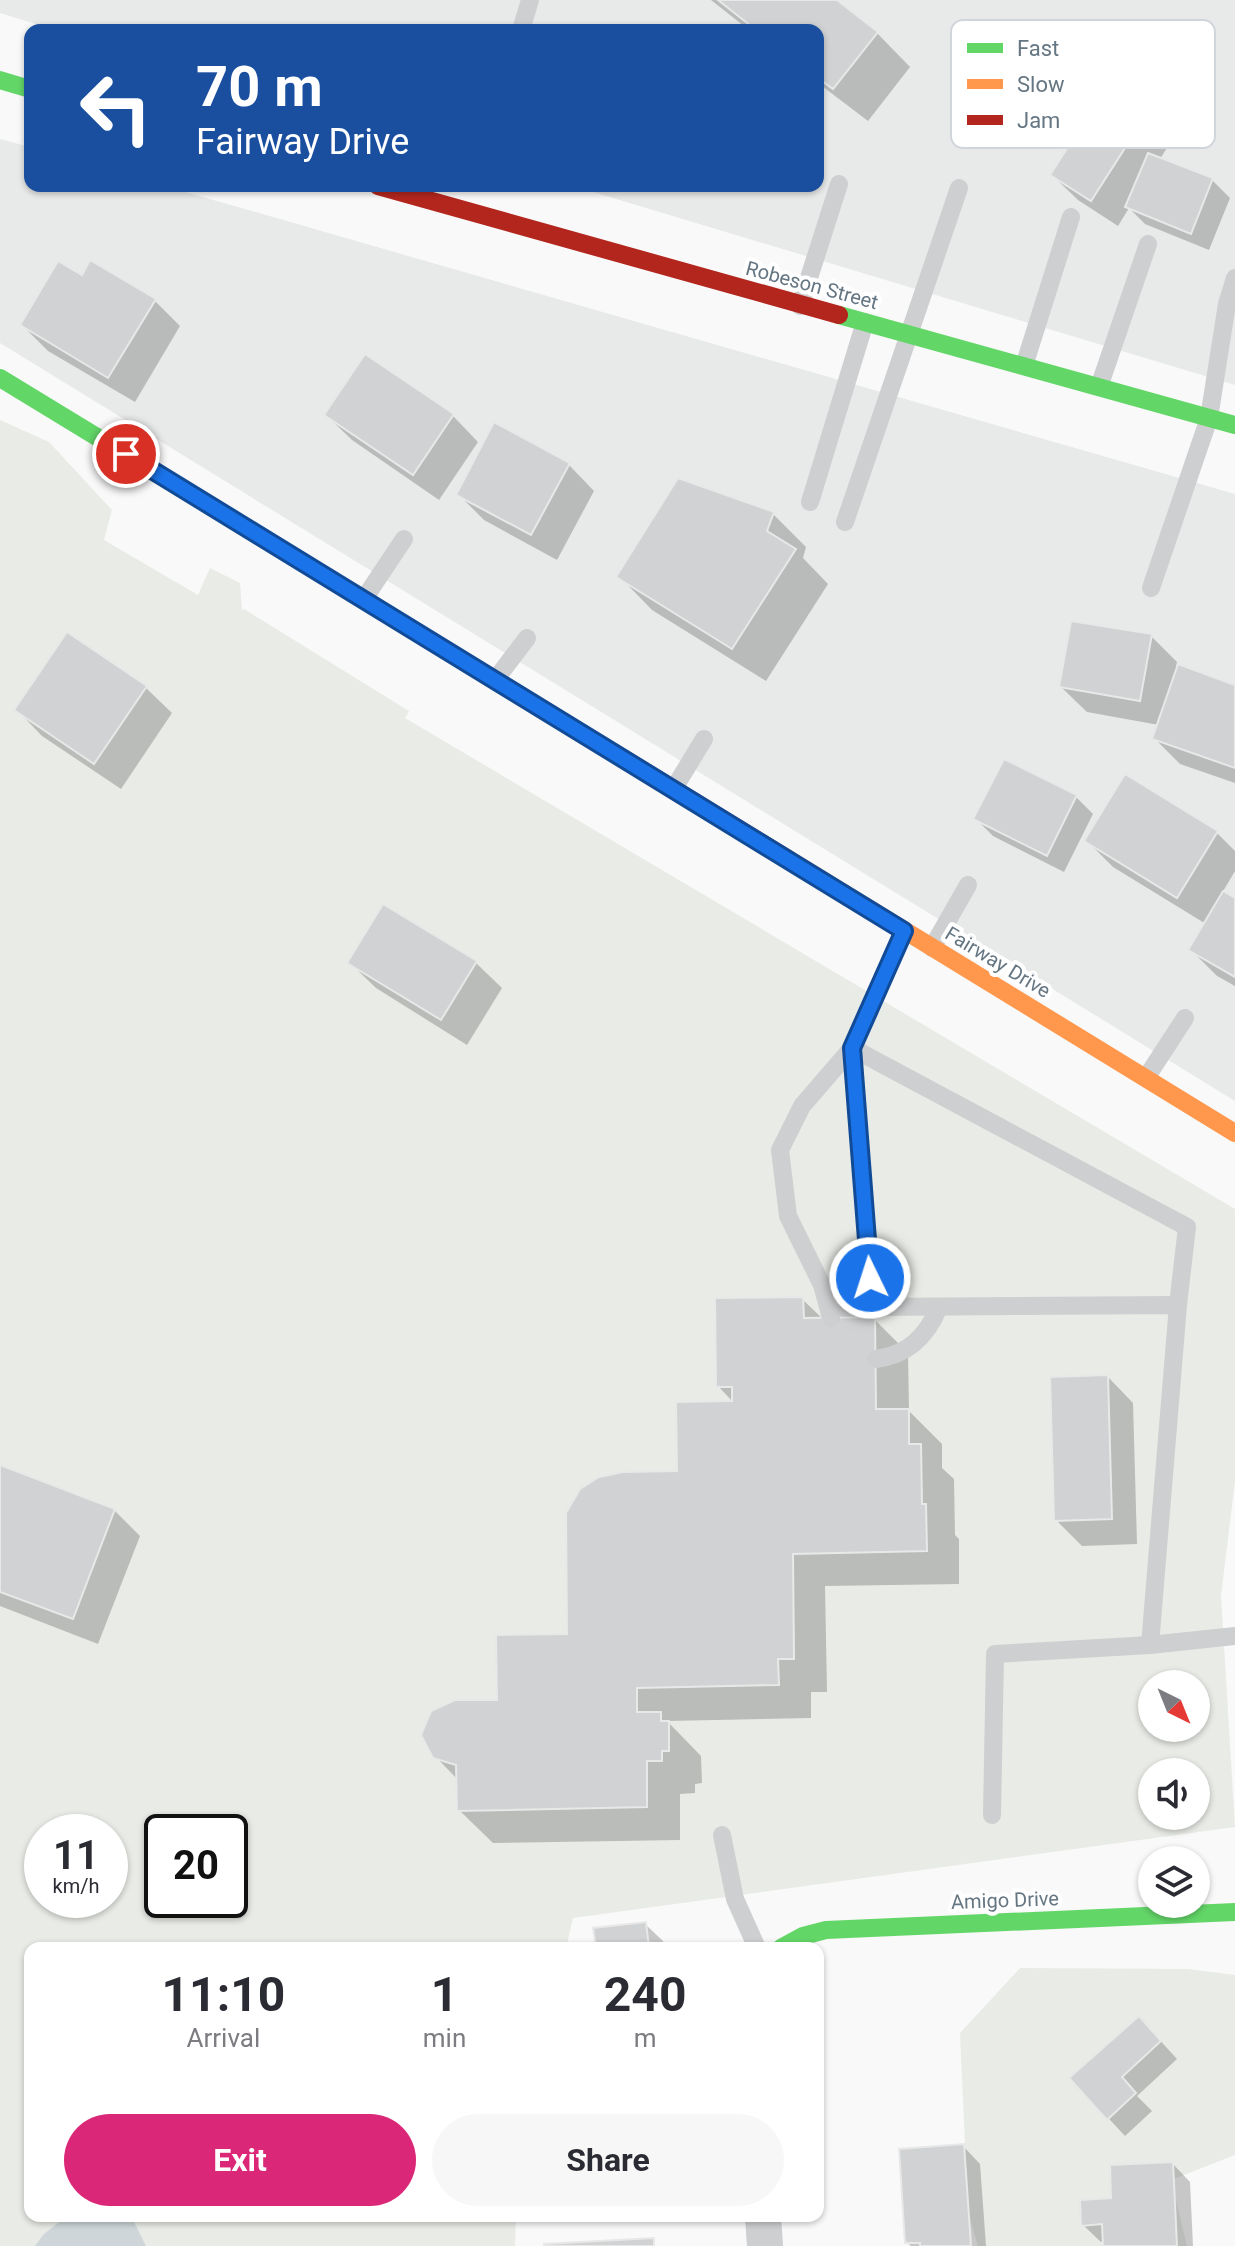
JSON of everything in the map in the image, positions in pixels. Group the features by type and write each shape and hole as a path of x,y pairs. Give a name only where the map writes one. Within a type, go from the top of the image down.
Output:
{"street":[{"path":"0,80 24,87"},
{"name":"Robeson Street","path":"407,192 469,205 800,306 1235,425"},
{"name":"Fairway Drive","path":"0,378 1235,1133"},
{"name":"Amigo Drive","path":"792,1942 826,1930 1235,1912"},
{"path":"763,2222 765,2246"}],"lane":[{"path":"523,24 530,0"},
{"path":"800,306 839,184"},
{"path":"845,522 959,188"},
{"path":"1024,367 1071,217"},
{"path":"1099,387 1148,244"},
{"path":"1151,588 1209,418 1227,304 1235,278"},
{"path":"810,502 865,322"},
{"path":"364,599 404,539"},
{"path":"496,679 527,638"},
{"path":"673,790 704,739"},
{"path":"932,948 968,885"},
{"path":"904,931 852,1048 802,1106 780,1150 788,1216 822,1285 831,1313 873,1307 1178,1305"},
{"path":"1146,1078 1185,1018"},
{"path":"852,1048 1187,1227 1150,1645"},
{"path":"852,1048 873,1307"},
{"path":"876,1359 894,1357 916,1343 930,1328 939,1307"},
{"path":"992,1815 995,1654 1150,1645 1235,1636"},
{"path":"722,1835 735,1899 754,1942"}],"shaded area":[{"path":"0,0 1235,0 1235,385 593,192 824,192 824,24 36,24 0,13"},
{"path":"0,139 24,145 24,192 186,192 1235,494 1235,1101 0,343"},
{"path":"0,420 49,442 112,510 104,540 198,595 210,568 240,583 242,611 244,609 409,711 405,718 1235,1209 1235,1481 1221,1596 1235,1827 573,1918 567,1942 24,1942 24,2222 516,2222 515,2246 0,2246"},
{"path":"1020,1968 1188,1969 1235,1975 1235,2155 1171,2180 1187,2246 978,2246 968,2212 960,2033"},
{"path":"59,2222 134,2222 146,2246 35,2246"}],"building":[{"path":"718,0 837,0 878,32 833,89 824,82 824,24 748,24"},
{"path":"1067,148 1125,148 1091,201 1050,175"},
{"path":"1148,153 1213,178 1191,234 1125,207"},
{"path":"90,260 156,299 108,378 20,325 58,261 82,275"},
{"path":"365,354 454,414 413,475 324,415"},
{"path":"494,422 570,463 531,535 456,495"},
{"path":"678,478 774,512 767,531 796,549 732,649 616,577"},
{"path":"1071,621 1152,634 1140,701 1059,687"},
{"path":"67,632 147,686 94,764 14,710"},
{"path":"1178,664 1235,685 1235,768 1152,739"},
{"path":"1004,759 1077,795 1047,856 973,819"},
{"path":"1125,774 1218,831 1177,898 1084,841"},
{"path":"1223,891 1235,898 1235,977 1188,950"},
{"path":"383,904 477,961 441,1020 347,963"},
{"path":"803,1297 804,1318 875,1317 876,1409 909,1409 909,1444 921,1444 927,1551 793,1554 794,1659 778,1659 779,1685 637,1688 637,1712 661,1712 661,1721 669,1721 669,1751 662,1751 662,1761 647,1761 647,1807 457,1811 456,1765 433,1758 421,1735 431,1711 455,1700 497,1700 496,1635 567,1634 566,1513 580,1489 599,1477 623,1472 677,1471 676,1402 732,1401 732,1387 716,1387 715,1298"},
{"path":"1108,1375 1112,1519 1054,1521 1050,1377"},
{"path":"0,1465 115,1509 73,1619 0,1592"},
{"path":"646,1922 648,1942 595,1942 593,1928"},
{"path":"1139,2016 1161,2041 1122,2077 1136,2093 1107,2120 1069,2078"},
{"path":"964,2144 971,2246 905,2243 899,2149"},
{"path":"1173,2162 1177,2246 1103,2246 1102,2224 1081,2226 1080,2200 1111,2198 1110,2165"},
{"path":"654,2238 654,2246 544,2246 544,2244"}],"traffic: fast":[{"path":"0,80 24,87"},
{"path":"839,315 1235,425"},
{"path":"0,378 412,629"},
{"path":"792,1942 826,1930 1235,1912"}],"traffic: slow":[{"path":"788,859 1235,1133"}],"traffic: jam":[{"path":"399,192 839,315"},
{"path":"412,629 788,859"}],"route":[{"path":"126,454 904,931 852,1048 870,1278"}]}
